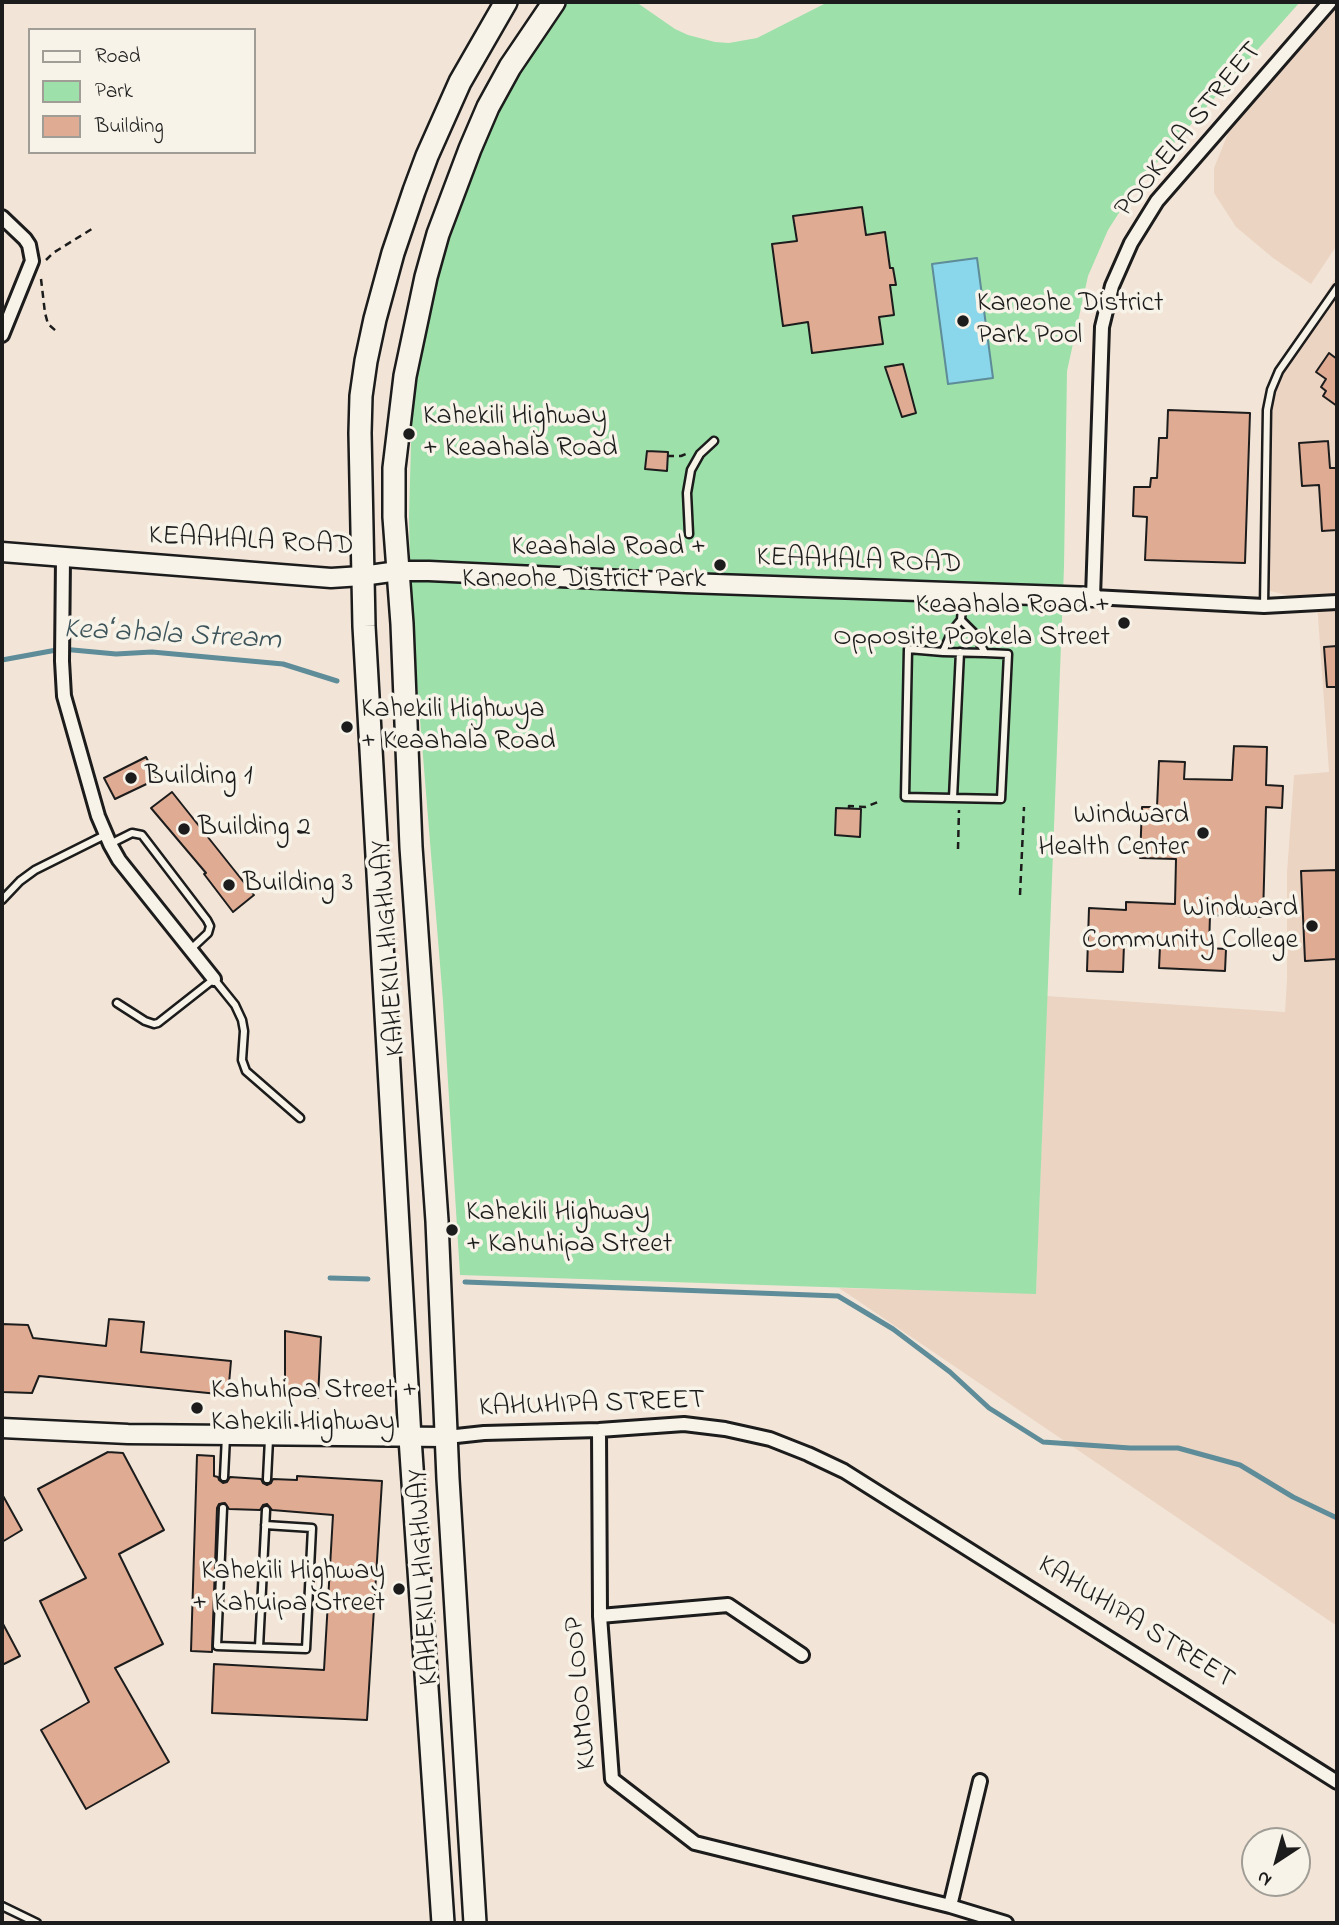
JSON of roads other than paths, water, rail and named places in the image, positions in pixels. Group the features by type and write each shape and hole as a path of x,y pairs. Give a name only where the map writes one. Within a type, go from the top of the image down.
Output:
{"main road":[{"name":"KAHEKILI HIGHWAY","path":"443,1923 410,1438 362,576 359,433 361,396 375,319 393,253 427,156 460,82 506,2"},
{"name":"KAHEKILI HIGHWAY","path":"475,1923 437,1221 411,847 402,624 394,517 394,468 405,376 426,277 453,190 488,107 510,68 554,2"}],"street":[{"name":"POOKELA STREET","path":"1093,597 1101,327 1112,286 1131,243 1157,201 1330,2"},
{"path":"2,217 25,239 35,262 2,335"},
{"name":"KEAAHALA ROAD","path":"2,552 331,578 398,571 1264,606 1337,602"},
{"path":"64,558 62,661 66,708 98,816 119,860 214,979"},
{"name":"KAHUHIPA STREET","path":"2,1428 410,1438 684,1424 725,1429 770,1439 844,1471 1337,1782"},
{"name":"KUMOO LOOP","path":"599,1430 600,1616 612,1779 695,1843 950,1906 1006,1923"},
{"path":"600,1616 728,1605 802,1655"},
{"path":"950,1906 980,1782"}],"lane":[{"path":"1264,606 1267,410 1271,390 1279,371 1337,288"},
{"path":"689,534 687,494 691,470 700,454 714,441"},
{"path":"943,652 952,631 961,620 963,593"},
{"path":"961,620 975,634 985,653"},
{"path":"908,649 960,652 1008,654 1001,799 905,797 908,649"},
{"path":"953,798 960,652"},
{"path":"2,900 35,870 107,839 132,833 142,835 210,926 208,933 191,949"},
{"path":"117,1003 154,1024 214,979 235,1005 242,1020 242,1060 246,1070 300,1118"},
{"path":"224,1477 226,1434"},
{"path":"267,1479 269,1435"},
{"path":"223,1508 217,1646 306,1649 312,1528 265,1525"},
{"path":"259,1647 266,1510"},
{"path":"2,1906 37,1923"}],"water":[{"name":"Kaneohe District Park Pool","path":"977,258 993,378 948,384 932,264"}],"waterway":[{"name":"Keaʻahala Stream","path":"2,660 62,649 116,654 152,652 283,664 337,681"},
{"path":"330,1278 368,1279"},
{"path":"465,1282 838,1296 893,1329 950,1372 989,1408 1043,1442 1130,1448 1178,1448 1240,1465 1293,1497 1337,1518"}],"place":[{"name":"Kaneohe District Park Pool","path":"963,321"},
{"name":"Kahekili Highway + Keaahala Road","path":"409,434"},
{"name":"Keaahala Road + Kaneohe District Park","path":"720,565"},
{"name":"Keaahala Road + Opposite Pookela Street","path":"1124,623"},
{"name":"Kahekili Highwya + Keaahala Road","path":"347,727"},
{"name":"Building 1","path":"131,778"},
{"name":"Building 2","path":"184,829"},
{"name":"Windward Health Center","path":"1203,833"},
{"name":"Building 3","path":"229,885"},
{"name":"Windward Community College","path":"1312,926"},
{"name":"Kahekili Highway + Kahuhipa Street","path":"452,1230"},
{"name":"Kahuhipa Street + Kahekili Highway","path":"197,1408"},
{"name":"Kahekili Highway + Kahuipa Street","path":"399,1589"}]}
